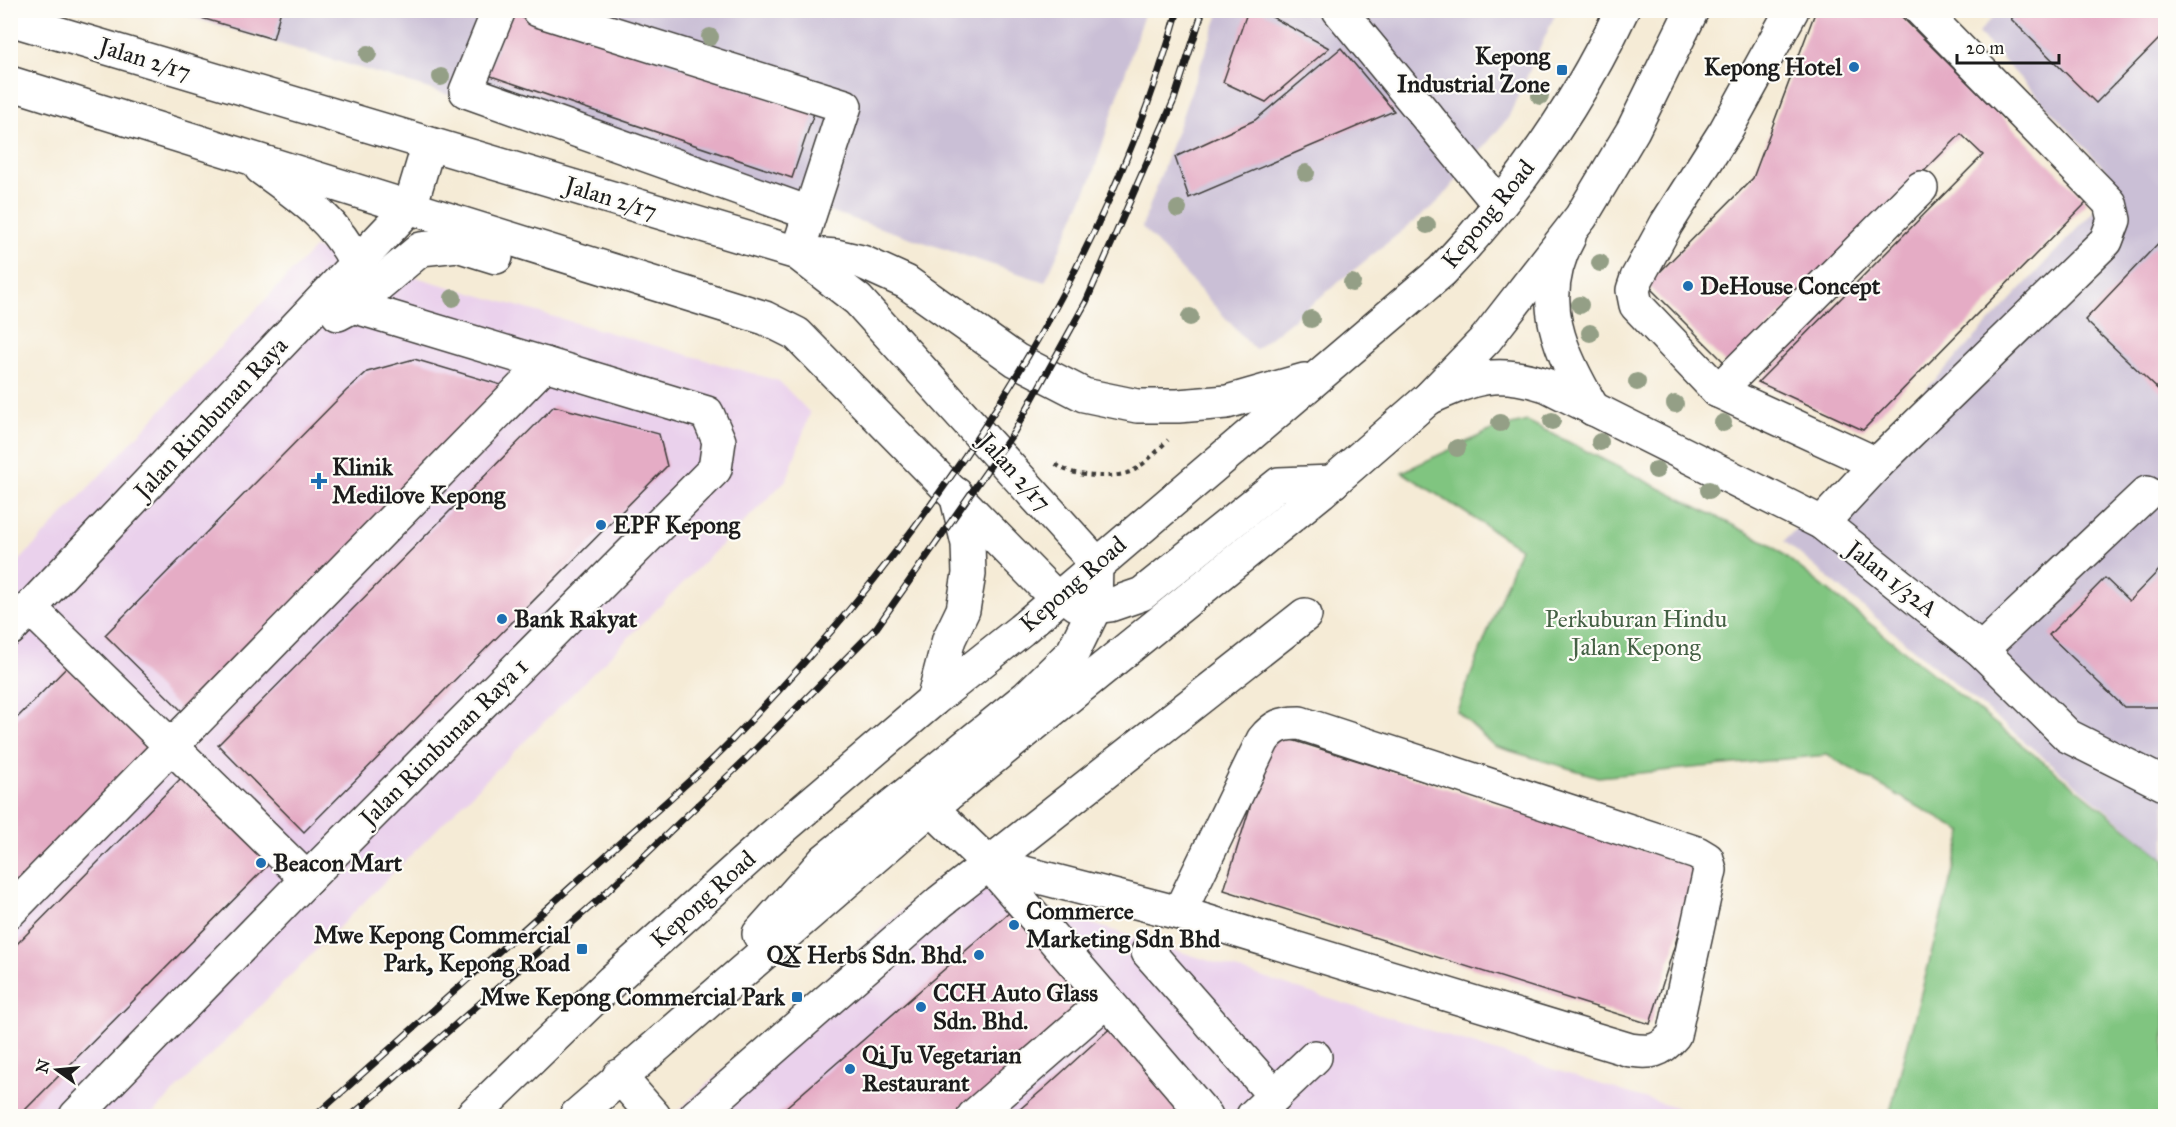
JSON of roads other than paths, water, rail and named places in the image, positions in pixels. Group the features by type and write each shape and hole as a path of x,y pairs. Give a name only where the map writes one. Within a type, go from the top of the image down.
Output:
{"street":[{"path":"499,10 465,90 808,213"},
{"path":"538,10 845,106 808,213 797,253 836,256 862,262 906,282 1016,360 1084,395 1137,406 1227,402 1316,377"},
{"path":"1339,10 1499,204"},
{"name":"Kepong Road","path":"472,1116 621,973 771,838 933,700 1057,599 1096,563 1442,271 1471,240 1554,132 1605,46 1622,10"},
{"path":"1593,409 1568,366 1556,333 1552,306 1553,277 1564,246 1633,130 1692,10"},
{"path":"1792,10 1726,130 1667,223 1637,278 1633,290 1636,304 1718,391 1877,464"},
{"path":"1822,523 1877,464 2106,241 2114,220 2110,204 1921,10"},
{"name":"Jalan 2/17","path":"10,18 797,253 858,300 1096,563"},
{"path":"10,83 239,152 564,257 765,318 797,334 1057,599 1095,607 1110,605 1142,594 1279,484 1333,482"},
{"path":"410,207 429,144"},
{"path":"239,152 304,200 331,224 347,244 356,263"},
{"path":"1718,391 1921,188"},
{"name":"Jalan Rimbunan Raya","path":"21,619 410,207"},
{"path":"576,1116 619,1076 931,808 1333,482 1429,398 1486,339 1581,217"},
{"path":"279,347 352,306 421,249 457,245 525,266 564,257"},
{"name":"Jalan Rimbunan Raya 1","path":"76,1116 307,879 715,469 719,441 707,413 352,306"},
{"path":"10,911 545,364"},
{"name":"Jalan 1/32A","path":"1429,398 1465,382 1495,375 1519,376 1546,385 1822,523 1981,650 2068,736 2163,780"},
{"path":"1981,650 2147,493"},
{"path":"933,700 949,639 963,610 969,574 968,544 956,494"},
{"path":"741,973 760,931 825,860 1052,675 1073,652 1095,607 1096,563"},
{"path":"696,1116 940,902 1305,615"},
{"path":"21,619 171,747 307,879"},
{"path":"989,864 1179,913 1630,1050 1647,1053 1663,1049 1674,1035 1710,870 1707,860 1697,853 1300,723 1284,723 1272,729 1263,741 1179,913"},
{"path":"931,808 989,864 1206,1116"},
{"path":"1148,952 1264,1106 1316,1057"},
{"path":"974,1116 1107,1000"},
{"path":"619,1076 654,1116"}],"railway":[{"path":"315,1116 715,757 803,663 873,580 939,494 999,403 1054,310 1103,213 1144,113 1178,10"},
{"path":"351,1116 598,900 747,758 877,627 1014,432 1086,302 1174,100 1203,10"}],"place":[{"name":"Kepong Hotel","path":"1854,67"},
{"name":"Kepong Industrial Zone","path":"1562,70"},
{"name":"DeHouse Concept","path":"1688,286"},
{"name":"Klinik Medilove Kepong","path":"319,481"},
{"name":"EPF Kepong","path":"601,525"},
{"name":"Bank Rakyat","path":"502,619"},
{"name":"Beacon Mart","path":"261,863"},
{"name":"Commerce Marketing Sdn Bhd","path":"1014,925"},
{"name":"Mwe Kepong Commercial Park, Kepong Road","path":"582,949"},
{"name":"QX Herbs Sdn. Bhd.","path":"979,955"},
{"name":"Mwe Kepong Commercial Park","path":"797,997"},
{"name":"CCH Auto Glass Sdn. Bhd.","path":"921,1007"},
{"name":"Qi Ju Vegetarian Restaurant","path":"850,1069"}],"park label":[{"name":"Perkuburan Hindu Jalan Kepong","path":"1636,633"}]}
